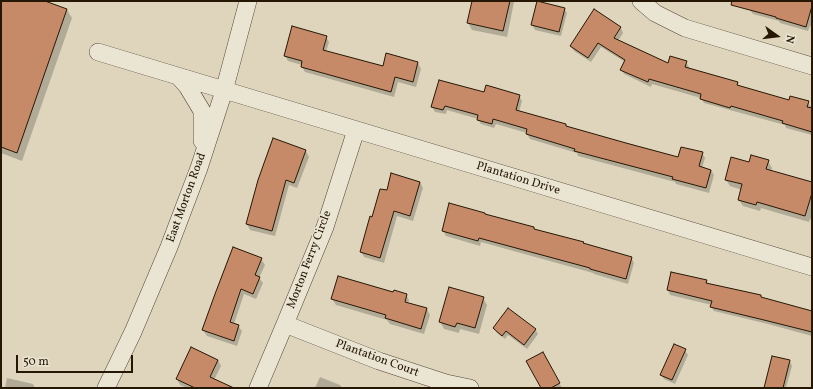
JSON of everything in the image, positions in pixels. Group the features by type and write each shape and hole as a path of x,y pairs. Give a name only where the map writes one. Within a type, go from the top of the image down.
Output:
{"street":[{"name":"East Morton Road","path":"106,388 133,332 169,247 202,159 224,91 248,1"},
{"path":"641,1 655,13 685,28 812,66"},
{"name":"Plantation Drive","path":"98,52 812,267"},
{"path":"179,77 202,112 202,159"},
{"name":"Morton Ferry Circle","path":"258,388 325,227 356,130"},
{"name":"Plantation Court","path":"285,324 379,361 446,383 470,388"}],"building":[{"path":"1,1 45,1 67,9 17,153 1,147"},
{"path":"472,1 510,1 503,31 467,23"},
{"path":"537,1 565,8 559,32 531,25"},
{"path":"732,1 812,1 812,6 806,27 731,5"},
{"path":"594,9 621,27 614,38 668,63 670,56 687,61 685,67 738,82 737,85 789,100 790,96 809,101 807,107 812,108 812,132 782,123 783,121 700,99 701,94 649,79 648,82 620,70 625,60 598,43 588,58 570,46"},
{"path":"292,26 327,36 323,50 383,66 386,53 418,62 413,82 395,77 391,92 301,67 302,61 284,56"},
{"path":"439,80 484,92 486,85 520,95 516,110 626,143 678,157 681,147 703,152 699,166 711,170 706,188 672,179 673,177 574,151 575,149 526,134 527,129 493,119 492,124 477,120 478,115 445,106 443,110 431,107"},
{"path":"273,138 306,150 294,183 286,180 272,231 246,224 258,180"},
{"path":"751,155 769,160 766,169 812,182 812,193 805,216 757,202 756,205 738,200 742,184 725,180 731,157 749,162"},
{"path":"391,173 420,182 410,216 394,211 380,258 360,252 370,216 372,217 380,189 387,190"},
{"path":"449,203 632,257 626,279 479,238 478,241 442,231"},
{"path":"233,247 262,258 255,275 260,277 253,294 241,289 230,322 239,325 234,341 202,330"},
{"path":"671,272 707,280 706,283 761,295 761,297 812,311 812,332 710,307 712,301 667,290"},
{"path":"338,276 393,292 394,290 407,294 405,302 427,308 421,329 385,318 386,315 331,299"},
{"path":"449,287 484,297 475,328 457,323 455,327 439,322"},
{"path":"508,308 536,329 524,345 506,331 502,336 493,328"},
{"path":"674,344 686,349 672,380 660,375"},
{"path":"191,347 218,360 210,377 234,388 195,388 176,379"},
{"path":"543,352 560,383 551,388 541,388 526,361"},
{"path":"772,356 790,360 783,388 764,388"}]}
